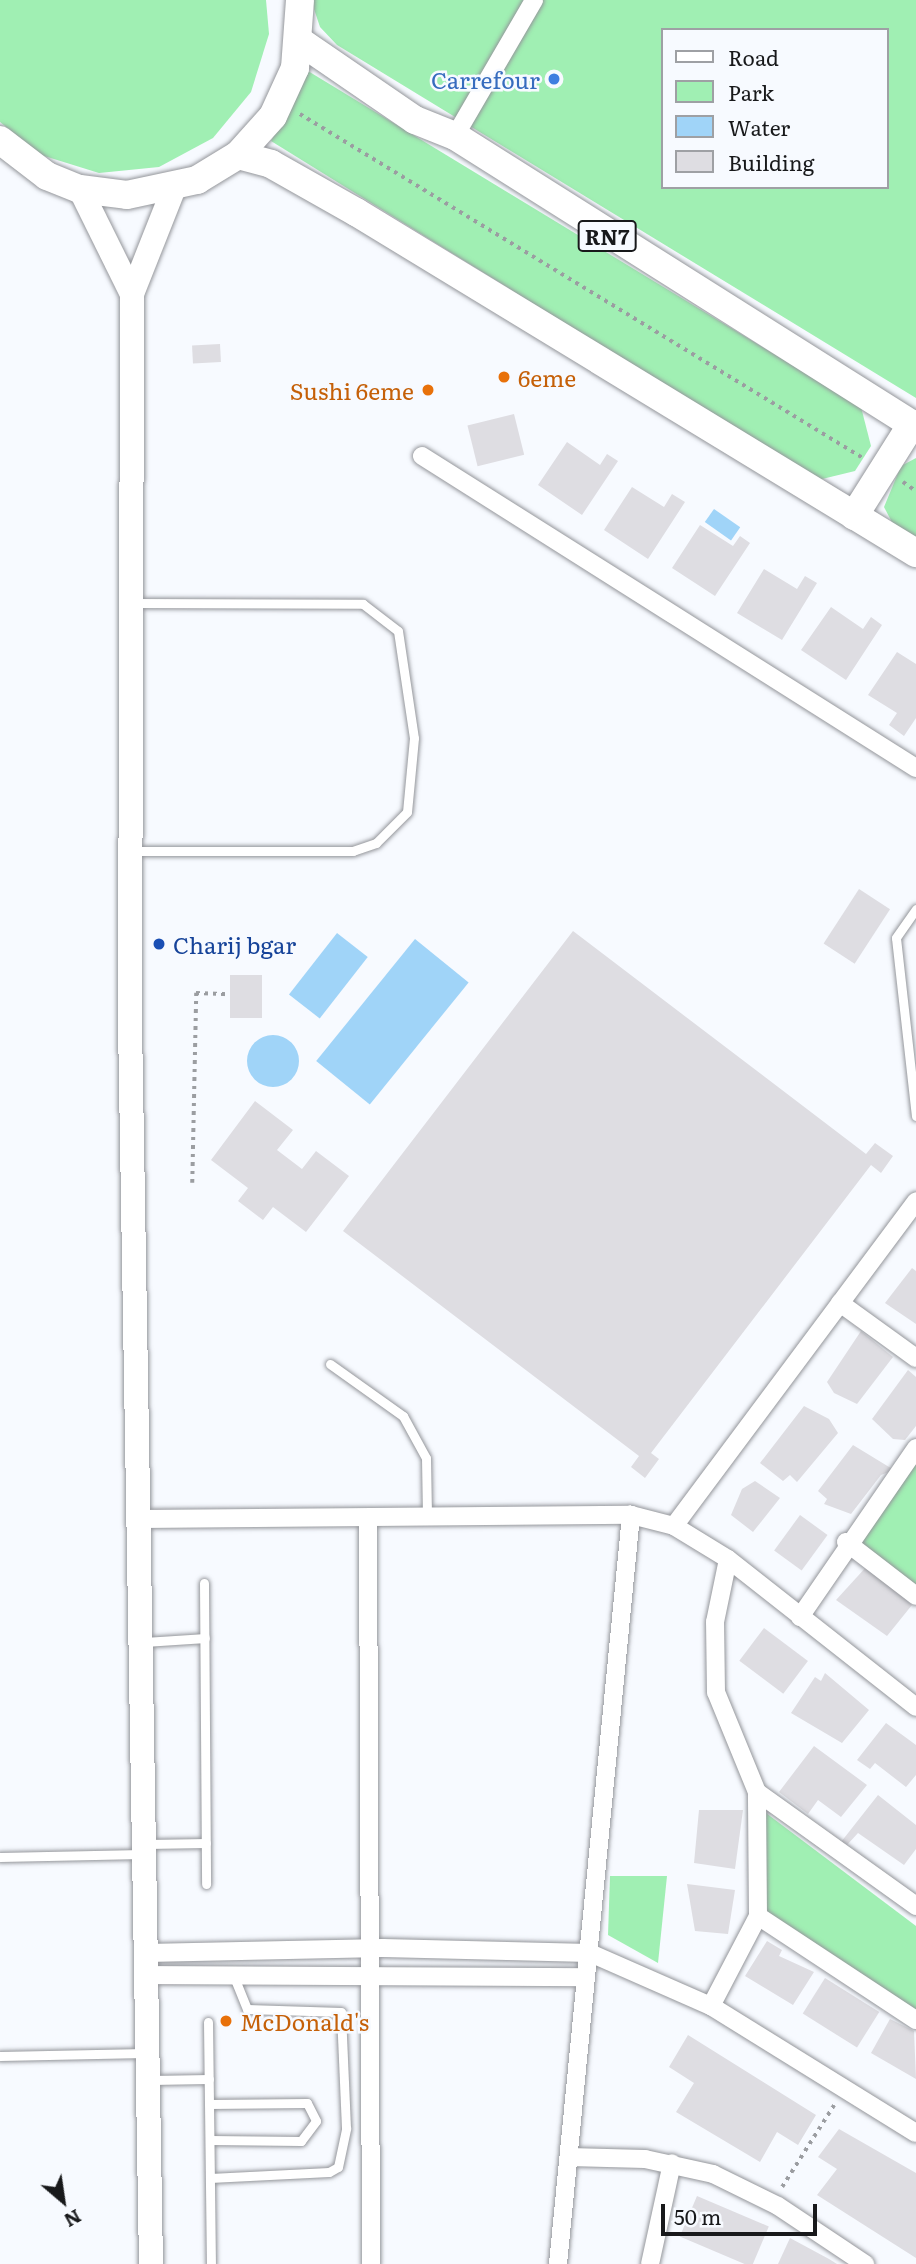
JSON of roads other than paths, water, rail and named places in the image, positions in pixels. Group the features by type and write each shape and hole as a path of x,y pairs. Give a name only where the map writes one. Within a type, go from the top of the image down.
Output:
{"main road":[{"path":"0,140 47,176 80,189 127,195 174,188 237,155 280,104 301,42 300,0"},
{"name":"RN7","path":"301,42 415,120 454,136 914,426"},
{"path":"237,155 271,164 356,212 916,553"},
{"path":"150,2264 145,1642 141,1520 133,851 132,293 174,188"},
{"path":"80,189 132,293"},
{"path":"854,516 914,426"}],"street":[{"path":"454,136 534,0"},
{"path":"422,456 916,768"},
{"path":"674,1525 916,1201"},
{"path":"840,1303 916,1358"},
{"path":"800,1617 846,1542 916,1448"},
{"path":"141,1520 631,1515 674,1525 729,1559 916,1707"},
{"path":"558,2264 631,1515"},
{"path":"368,1518 366,1948 371,2264"},
{"path":"846,1542 916,1596"},
{"path":"711,2006 758,1916 757,1792 716,1692 715,1622 729,1559"},
{"path":"757,1792 913,1897"},
{"path":"758,1916 916,2020"},
{"path":"146,1964 366,1948 590,1953 711,2006 846,2085 916,2133"},
{"path":"146,1964 233,1975 368,1972 586,1977"},
{"path":"569,2157 672,2163 772,2203 865,2264"},
{"path":"650,2264 672,2163"}],"lane":[{"path":"132,603 363,604 398,631 414,738 407,813 376,843 353,851 133,851"},
{"path":"916,909 896,938 916,1116"},
{"path":"330,1364 403,1416 426,1458 427,1517"},
{"path":"205,1583 206,1884"},
{"path":"145,1642 205,1638"},
{"path":"0,1857 206,1843"},
{"path":"210,2178 329,2172 338,2167 344,2141 348,2087 341,2012 247,2009 233,1975"},
{"path":"208,2022 211,2264"},
{"path":"0,2056 147,2053"},
{"path":"148,2080 209,2079"},
{"path":"209,2104 307,2103 316,2121 301,2141 209,2140"}],"water":[{"path":"714,509 740,527 731,540 705,522"},
{"path":"337,933 368,957 320,1018 289,994"},
{"path":"415,939 469,982 370,1104 316,1061"},
{"path":"273,1035 283,1037 291,1043 297,1051 297,1071 291,1079 283,1085 273,1087 263,1085 255,1079 249,1071 247,1061 249,1051 255,1043 263,1037"}],"place":[{"name":"Carrefour","path":"554,79"},
{"name":"6eme","path":"504,377"},
{"name":"Sushi 6eme","path":"428,390"},
{"name":"Charij bgar","path":"159,944"},
{"name":"McDonald's","path":"226,2021"}]}
